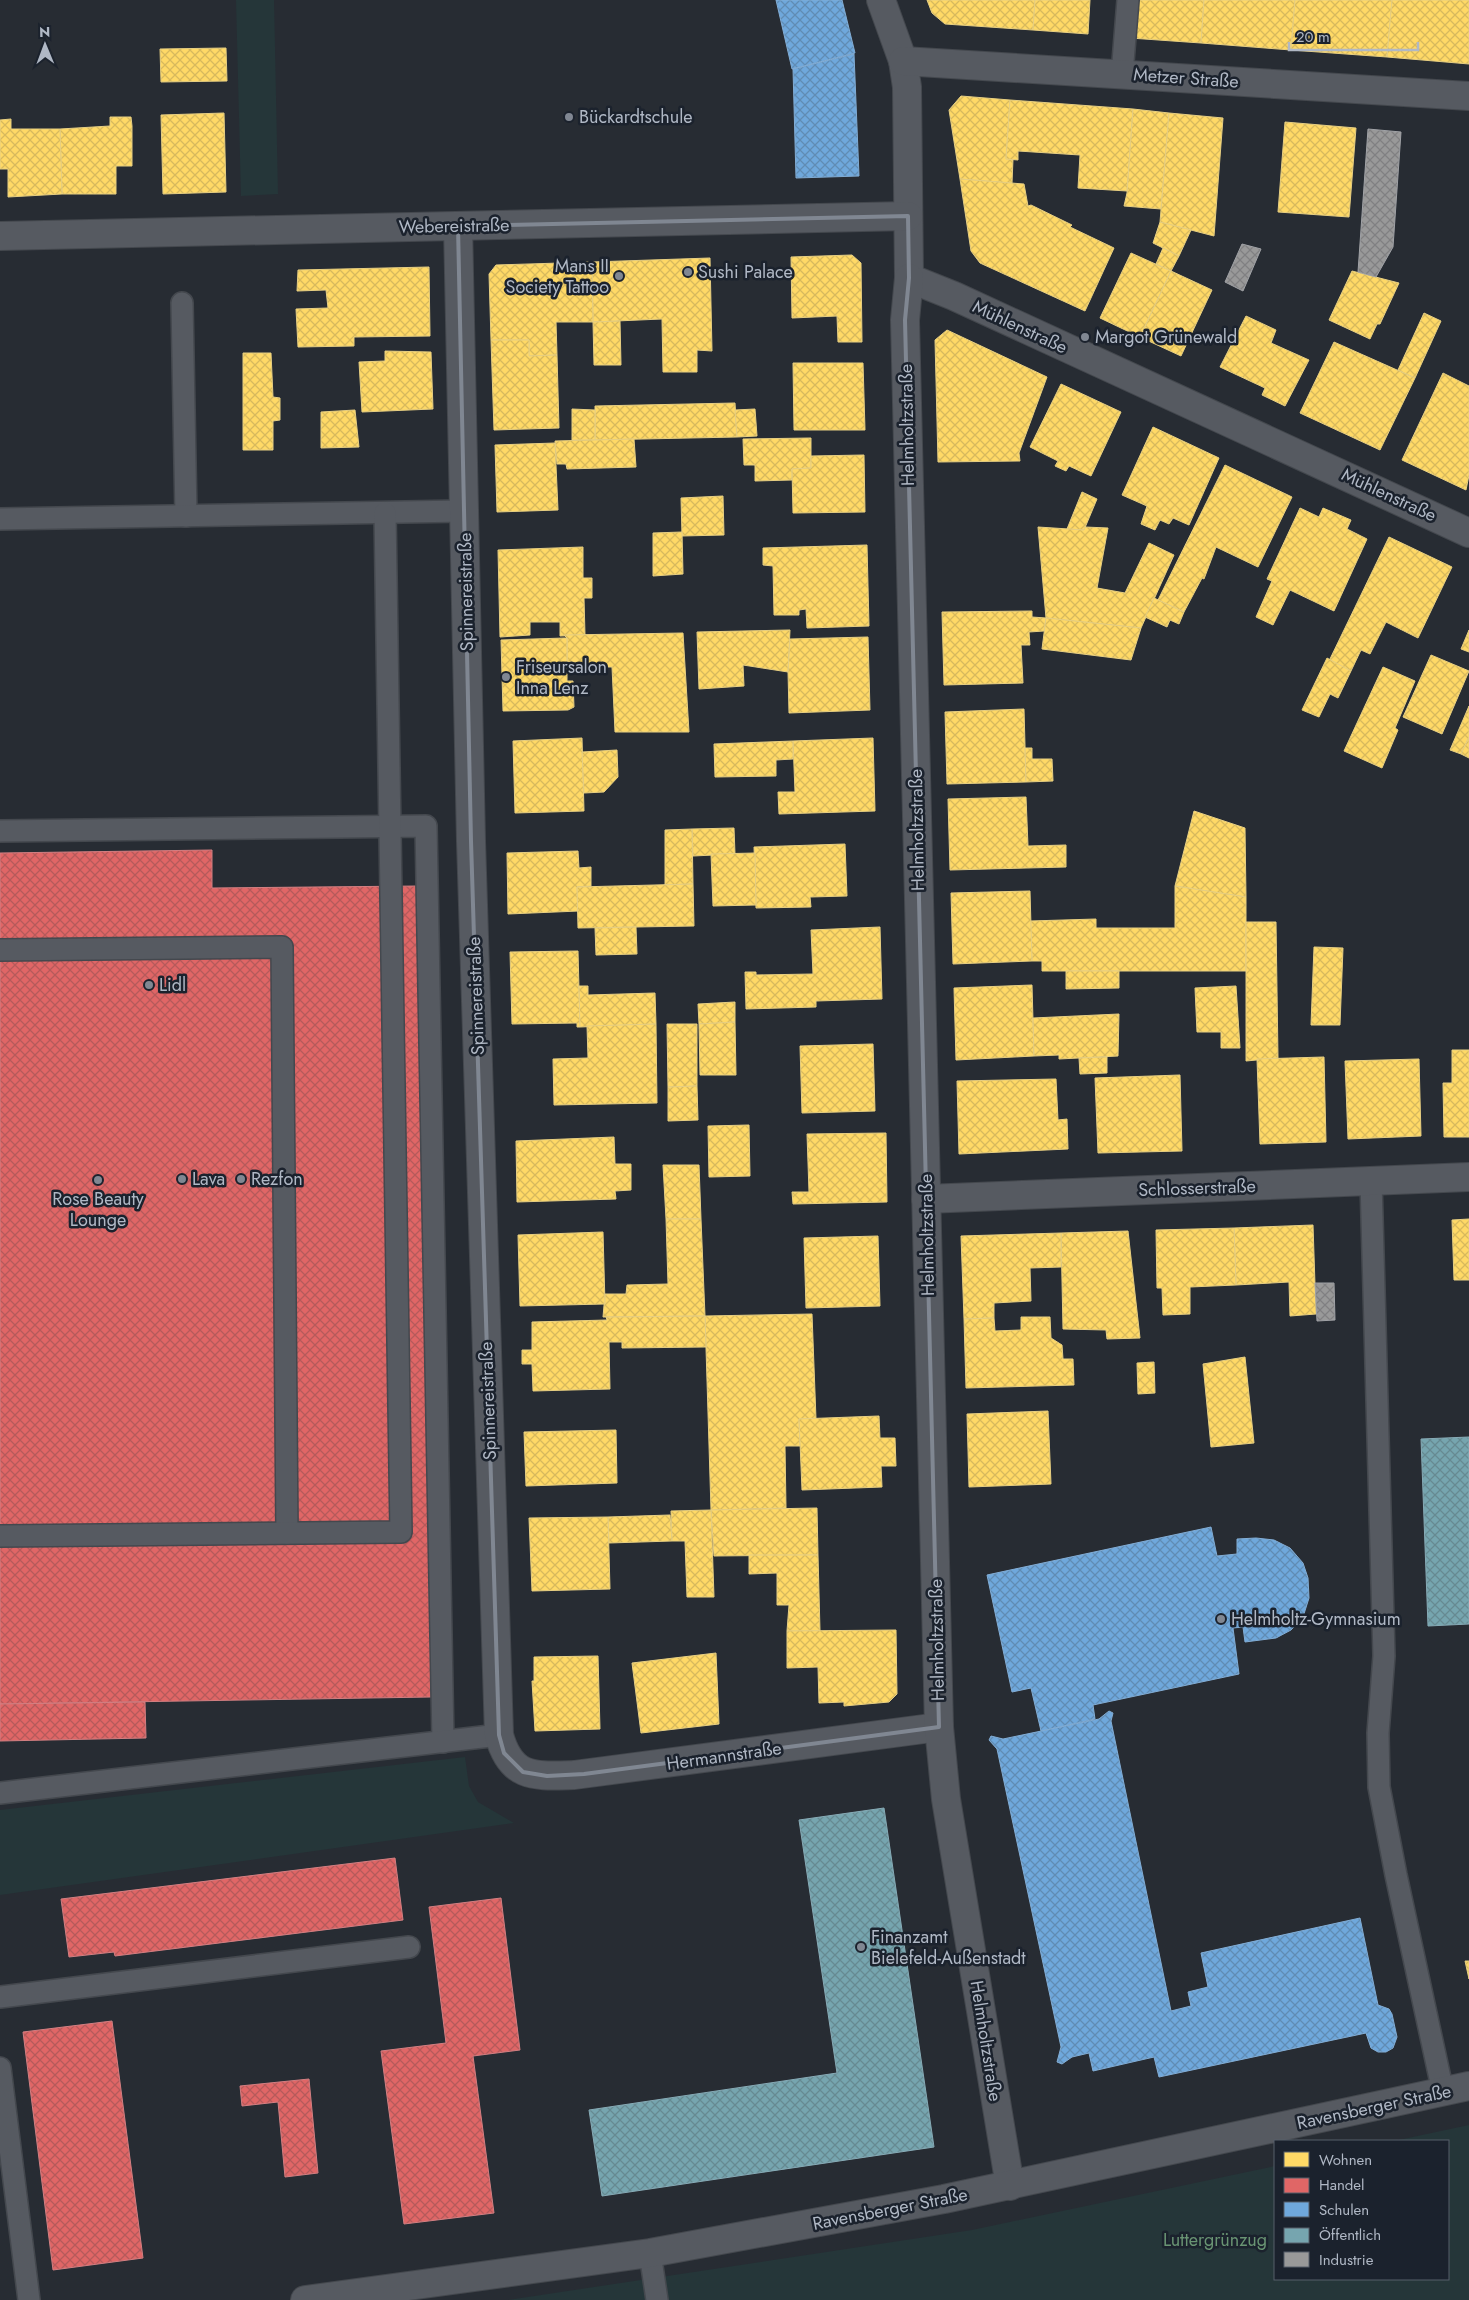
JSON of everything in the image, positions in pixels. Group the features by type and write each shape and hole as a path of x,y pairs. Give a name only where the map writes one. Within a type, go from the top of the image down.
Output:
{"street":[{"path":"881,0 903,61 907,87 909,278"},
{"name":"Metzer Straße","path":"903,61 1469,96"},
{"name":"Webereistraße","path":"0,236 908,216"},
{"name":"Spinnereistraße","path":"458,226 472,850 499,1735 504,1753 512,1764"},
{"name":"Mühlenstraße","path":"909,278 963,300 1469,533"},
{"name":"Helmholtzstraße","path":"909,278 905,320 939,1727 946,1799 1010,2186"},
{"name":"Schlosserstraße","path":"926,1199 1469,1177"},
{"name":"Hermannstraße","path":"512,1764 523,1772 547,1776 574,1775 939,1727"},
{"name":"Ravensberger Straße","path":"305,2300 650,2253 1010,2186 1456,2089"}],"lane":[{"path":"1122,74 1128,0"},
{"path":"182,303 186,516"},
{"path":"0,519 464,511"},
{"path":"0,1536 401,1532 385,513"},
{"path":"0,831 426,826 443,1742"},
{"path":"0,950 282,947 287,1533"},
{"path":"1370,1181 1384,1656 1378,1733 1379,1787 1396,1876 1456,2089"},
{"path":"0,1793 499,1735"},
{"path":"0,1998 409,1947"},
{"path":"0,2068 29,2300"},
{"path":"650,2253 657,2300"}],"highlighted area":[{"path":"908,216 909,278 905,320 939,1727 584,1774 547,1776 523,1772 504,1753 499,1735 471,841 458,226"}],"green space":[{"path":"236,0 274,0 278,194 241,196"},
{"path":"465,1757 469,1786 478,1802 514,1823 0,1895 0,1810"},
{"name":"Luttergrünzug","path":"1469,2125 1469,2300 508,2300 972,2230 1274,2166 1274,2280 1449,2280 1449,2140 1399,2140"}],"building: Wohnen":[{"path":"927,0 1035,0 1033,30 945,24 932,13"},
{"path":"1035,0 1090,0 1088,34 1033,30"},
{"path":"1133,0 1204,0 1201,43 1130,38"},
{"path":"1204,0 1295,0 1291,50 1201,43"},
{"path":"1295,0 1392,0 1387,57 1291,50"},
{"path":"1392,0 1469,0 1469,64 1387,57"},
{"path":"226,48 227,81 161,82 160,49"},
{"path":"961,96 1010,100 1006,159 1013,159 1012,183 960,179 949,110"},
{"path":"1010,100 1133,109 1127,191 1078,188 1080,155 1018,151 1018,160 1006,159"},
{"path":"1133,109 1169,113 1161,209 1124,206 1127,193"},
{"path":"224,113 226,192 163,194 161,115"},
{"path":"1169,113 1223,118 1214,236 1160,222"},
{"path":"110,117 131,117 132,126 132,166 116,166 116,194 62,194 60,129 110,126"},
{"path":"11,119 11,129 60,129 62,194 8,197 8,169 0,169 0,120"},
{"path":"1285,122 1356,128 1349,217 1278,212"},
{"path":"960,179 1024,184 1028,206 1031,205 1072,225 1070,227 1114,248 1085,311 980,263 971,251"},
{"path":"1160,222 1191,230 1179,256 1153,243"},
{"path":"1163,248 1179,256 1171,271 1156,264"},
{"path":"1131,253 1171,271 1140,337 1100,318"},
{"path":"852,255 861,263 862,342 838,342 837,316 792,318 791,257"},
{"path":"710,258 712,351 697,350 697,372 663,372 662,319 593,322 592,262"},
{"path":"592,262 593,322 556,322 557,355 529,356 529,340 491,340 489,274 496,265"},
{"path":"429,267 430,336 354,337 354,346 298,347 296,309 328,308 326,290 297,291 298,270"},
{"path":"1171,271 1212,290 1181,356 1140,337"},
{"path":"1352,271 1399,283 1380,324 1377,324 1370,339 1329,320"},
{"path":"1424,313 1441,321 1415,378 1398,370"},
{"path":"1246,316 1276,330 1271,343 1309,360 1285,406 1262,395 1265,388 1220,367"},
{"path":"620,321 621,365 594,365 593,322"},
{"path":"947,330 1047,377 1019,453 1020,461 938,462 935,340"},
{"path":"491,340 529,340 529,356 557,355 559,428 494,430"},
{"path":"1334,342 1415,378 1380,450 1300,413"},
{"path":"385,351 431,352 433,409 362,412 359,362 385,361"},
{"path":"243,353 271,353 273,397 280,398 280,420 273,421 273,450 243,450"},
{"path":"793,363 863,363 865,430 794,430"},
{"path":"1443,373 1469,386 1469,475 1466,490 1402,460"},
{"path":"1061,384 1121,412 1091,476 1069,466 1066,471 1055,466 1058,461 1030,447"},
{"path":"735,403 737,437 595,440 595,406"},
{"path":"572,409 595,410 595,440 572,440"},
{"path":"755,409 757,436 737,437 735,410"},
{"path":"355,410 359,447 321,448 321,412"},
{"path":"1153,427 1219,458 1189,525 1173,518 1169,524 1160,520 1155,530 1141,524 1147,506 1122,495"},
{"path":"811,438 811,468 792,469 792,480 755,481 755,465 744,465 743,439"},
{"path":"634,439 636,467 567,469 566,464 557,464 555,441"},
{"path":"555,443 558,510 497,512 495,445"},
{"path":"864,455 865,512 793,513 792,469 811,468 811,456"},
{"path":"1225,465 1292,497 1258,567 1216,547 1204,579 1202,578 1184,612 1158,600"},
{"path":"1082,492 1097,499 1084,530 1067,529"},
{"path":"723,496 724,535 682,536 681,498"},
{"path":"1300,508 1319,517 1323,508 1351,520 1347,529 1367,539 1334,611 1290,590 1273,625 1256,617 1272,581 1267,579"},
{"path":"1038,527 1084,530 1085,527 1108,528 1097,588 1125,593 1149,543 1174,555 1141,628 1046,618"},
{"path":"682,532 683,574 653,576 653,533"},
{"path":"1389,537 1452,567 1418,638 1386,622 1370,654 1361,650 1351,671 1329,661"},
{"path":"867,545 869,626 807,628 806,609 799,610 799,615 774,615 773,566 763,565 763,548"},
{"path":"583,547 583,578 592,578 592,598 584,598 585,635 560,636 560,622 530,622 530,635 500,637 498,550"},
{"path":"1154,598 1184,612 1179,624 1170,620 1167,627 1145,617"},
{"path":"1032,611 1032,617 1046,618 1044,631 1029,632 1030,645 1021,645 1023,683 944,685 942,612"},
{"path":"1046,618 1141,628 1131,660 1042,649"},
{"path":"790,630 788,672 743,665 744,686 699,689 697,632"},
{"path":"1469,630 1469,652 1461,649"},
{"path":"683,633 689,732 615,732 612,667 576,667 576,662 567,662 567,638 564,635"},
{"path":"868,637 870,710 789,713 788,672 790,639"},
{"path":"567,638 567,681 573,681 574,707 568,710 503,711 501,640"},
{"path":"1431,655 1469,671 1442,734 1403,717"},
{"path":"1327,658 1351,671 1338,698 1330,694 1319,717 1302,710"},
{"path":"1383,667 1415,681 1395,728 1398,730 1382,768 1344,751"},
{"path":"1469,706 1469,737 1461,754 1450,750"},
{"path":"1024,709 1026,782 947,784 945,712"},
{"path":"1469,737 1469,758 1461,754"},
{"path":"582,738 584,811 515,813 513,741"},
{"path":"873,738 875,811 779,814 778,792 795,792 793,741"},
{"path":"793,741 793,759 776,760 776,776 715,777 714,744"},
{"path":"1025,748 1032,748 1032,759 1052,759 1053,781 1026,782"},
{"path":"617,750 618,777 604,792 584,793 582,752"},
{"path":"1026,797 1028,846 1066,845 1066,867 950,870 948,799"},
{"path":"1194,811 1245,828 1246,897 1175,886"},
{"path":"734,828 735,854 693,856 692,829"},
{"path":"692,829 693,884 665,885 665,830"},
{"path":"845,844 847,896 810,897 811,907 756,908 754,847"},
{"path":"578,851 579,868 591,867 591,886 577,887 579,911 508,914 507,853"},
{"path":"755,853 756,905 713,906 711,854"},
{"path":"693,884 694,926 578,928 577,887"},
{"path":"1175,886 1246,897 1246,971 1042,971 1042,961 1032,961 1030,921 1096,919 1096,928 1175,928"},
{"path":"1030,891 1032,961 953,964 951,893"},
{"path":"1246,922 1276,922 1278,1058 1246,1061"},
{"path":"636,927 637,954 596,955 595,928"},
{"path":"880,927 882,999 816,1001 816,1007 746,1009 745,972 756,972 756,975 813,974 811,930"},
{"path":"1314,947 1343,948 1340,1025 1311,1025"},
{"path":"578,951 580,1027 577,1027 577,1023 512,1024 510,952"},
{"path":"1066,971 1119,971 1119,988 1066,989"},
{"path":"1032,985 1034,1056 956,1060 954,988"},
{"path":"579,986 588,986 588,995 655,993 656,1024 580,1027"},
{"path":"1236,986 1240,1048 1221,1048 1221,1032 1197,1032 1195,988"},
{"path":"735,1002 735,1022 699,1024 698,1004"},
{"path":"1119,1014 1118,1056 1059,1059 1059,1055 1034,1056 1033,1018"},
{"path":"735,1022 736,1075 700,1075 699,1024"},
{"path":"656,1024 657,1103 554,1105 553,1059 588,1058 587,1026"},
{"path":"667,1024 697,1024 697,1086 668,1087"},
{"path":"873,1044 875,1111 802,1113 800,1046"},
{"path":"1452,1050 1469,1050 1469,1137 1444,1137 1443,1083 1452,1083"},
{"path":"1107,1057 1107,1073 1080,1074 1079,1058"},
{"path":"1324,1057 1326,1142 1260,1144 1257,1059"},
{"path":"1419,1059 1421,1136 1348,1139 1345,1061"},
{"path":"1180,1075 1182,1151 1098,1153 1095,1078"},
{"path":"1056,1079 1058,1120 1067,1119 1068,1149 959,1154 957,1081"},
{"path":"697,1086 698,1120 668,1121 668,1087"},
{"path":"749,1125 750,1176 709,1177 708,1126"},
{"path":"886,1133 887,1202 793,1204 792,1192 809,1192 807,1134"},
{"path":"614,1137 615,1164 631,1164 631,1190 615,1191 616,1199 517,1202 516,1141"},
{"path":"663,1165 699,1165 701,1219 666,1219"},
{"path":"666,1219 701,1219 705,1316 603,1317 605,1294 626,1294 627,1285 668,1284"},
{"path":"1469,1219 1469,1280 1454,1280 1452,1220"},
{"path":"1313,1225 1316,1314 1290,1316 1289,1282 1236,1285 1234,1228"},
{"path":"1234,1228 1236,1285 1190,1287 1190,1314 1163,1315 1162,1288 1157,1288 1156,1230"},
{"path":"1128,1231 1140,1338 1107,1339 1106,1330 1063,1329 1061,1233"},
{"path":"603,1232 605,1304 520,1306 518,1235"},
{"path":"1061,1233 1061,1267 1030,1268 1031,1301 994,1303 994,1318 964,1319 961,1236"},
{"path":"878,1236 880,1306 806,1308 804,1238"},
{"path":"812,1314 816,1419 799,1419 800,1446 785,1446 786,1508 711,1510 705,1316"},
{"path":"705,1316 706,1347 622,1348 622,1342 609,1342 610,1389 533,1391 532,1364 522,1364 522,1350 532,1350 532,1322 607,1320 606,1317"},
{"path":"1021,1317 1050,1317 1051,1338 1062,1345 1063,1359 1073,1359 1074,1385 966,1388 964,1319 994,1318 995,1331 1021,1330"},
{"path":"1245,1357 1254,1443 1211,1447 1203,1364"},
{"path":"1154,1362 1155,1393 1138,1394 1137,1363"},
{"path":"1048,1411 1051,1484 969,1487 967,1414"},
{"path":"879,1416 880,1438 895,1438 896,1466 881,1466 882,1487 802,1490 799,1419"},
{"path":"616,1430 617,1483 526,1486 524,1432"},
{"path":"817,1508 818,1555 714,1556 711,1510"},
{"path":"711,1510 714,1597 687,1597 685,1541 672,1541 671,1511"},
{"path":"670,1515 672,1541 609,1543 608,1517"},
{"path":"608,1517 610,1589 532,1591 529,1518"},
{"path":"749,1555 818,1555 820,1631 787,1631 789,1605 777,1605 777,1573 749,1574"},
{"path":"896,1630 897,1694 889,1702 844,1706 844,1702 819,1703 818,1667 787,1668 787,1631"},
{"path":"716,1653 719,1724 641,1733 632,1663"},
{"path":"598,1656 600,1729 535,1731 532,1681 534,1681 534,1657"},
{"path":"1465,1961 1469,1961 1469,1979"}],"building: Handel":[{"path":"212,850 212,888 417,886 431,1697 0,1704 0,853"},
{"path":"145,1702 146,1738 0,1741 0,1704"},
{"path":"395,1858 403,1920 115,1956 114,1952 69,1957 61,1899"},
{"path":"501,1898 520,2050 473,2056 494,2213 404,2224 381,2051 446,2043 429,1907"},
{"path":"112,2021 143,2258 53,2270 23,2032"},
{"path":"309,2079 318,2173 285,2177 278,2102 242,2106 240,2086"}],"building: Schulen":[{"path":"776,0 842,0 855,53 792,69"},
{"path":"854,54 859,176 796,178 793,69"},
{"path":"1211,1527 1217,1556 1237,1554 1237,1539 1256,1538 1274,1540 1290,1548 1303,1563 1308,1578 1309,1598 1303,1617 1291,1630 1276,1638 1245,1642 1243,1627 1233,1628 1239,1674 1093,1705 1095,1719 1041,1731 1031,1688 1012,1692 987,1575"},
{"path":"1109,1711 1113,1713 1111,1721 1171,2011 1191,2006 1188,1992 1208,1987 1201,1953 1360,1918 1378,2005 1389,2009 1392,2014 1397,2037 1393,2048 1386,2052 1378,2052 1371,2048 1366,2033 1159,2077 1154,2057 1093,2071 1089,2053 1072,2057 1062,2064 1057,2062 1061,2047 997,1749 989,1740 991,1736 1003,1739 1099,1719"}],"building: Öffentlich":[{"path":"1469,1437 1469,1624 1428,1626 1421,1439"},
{"name":"Finanzamt Bielefeld-Außenstadt","path":"884,1808 934,2147 602,2196 589,2110 837,2073 799,1820"}],"building: Industrie":[{"path":"1368,129 1401,132 1393,247 1376,277 1358,272"},
{"path":"1242,244 1261,249 1243,291 1225,282"},
{"path":"1315,1283 1334,1283 1335,1320 1317,1321"}],"place":[{"name":"Bückardtschule","path":"569,117"},
{"name":"Sushi Palace","path":"688,272"},
{"name":"Mans II Society Tattoo","path":"619,276"},
{"name":"Margot Grünewald","path":"1085,337"},
{"name":"Friseursalon Inna Lenz","path":"506,677"},
{"name":"Lidl","path":"149,985"},
{"name":"Lava","path":"182,1179"},
{"name":"Rezfon","path":"241,1179"},
{"name":"Rose Beauty Lounge","path":"98,1180"},
{"name":"Helmholtz-Gymnasium","path":"1221,1619"},
{"name":"Finanzamt Bielefeld-Außenstadt","path":"861,1947"}]}
